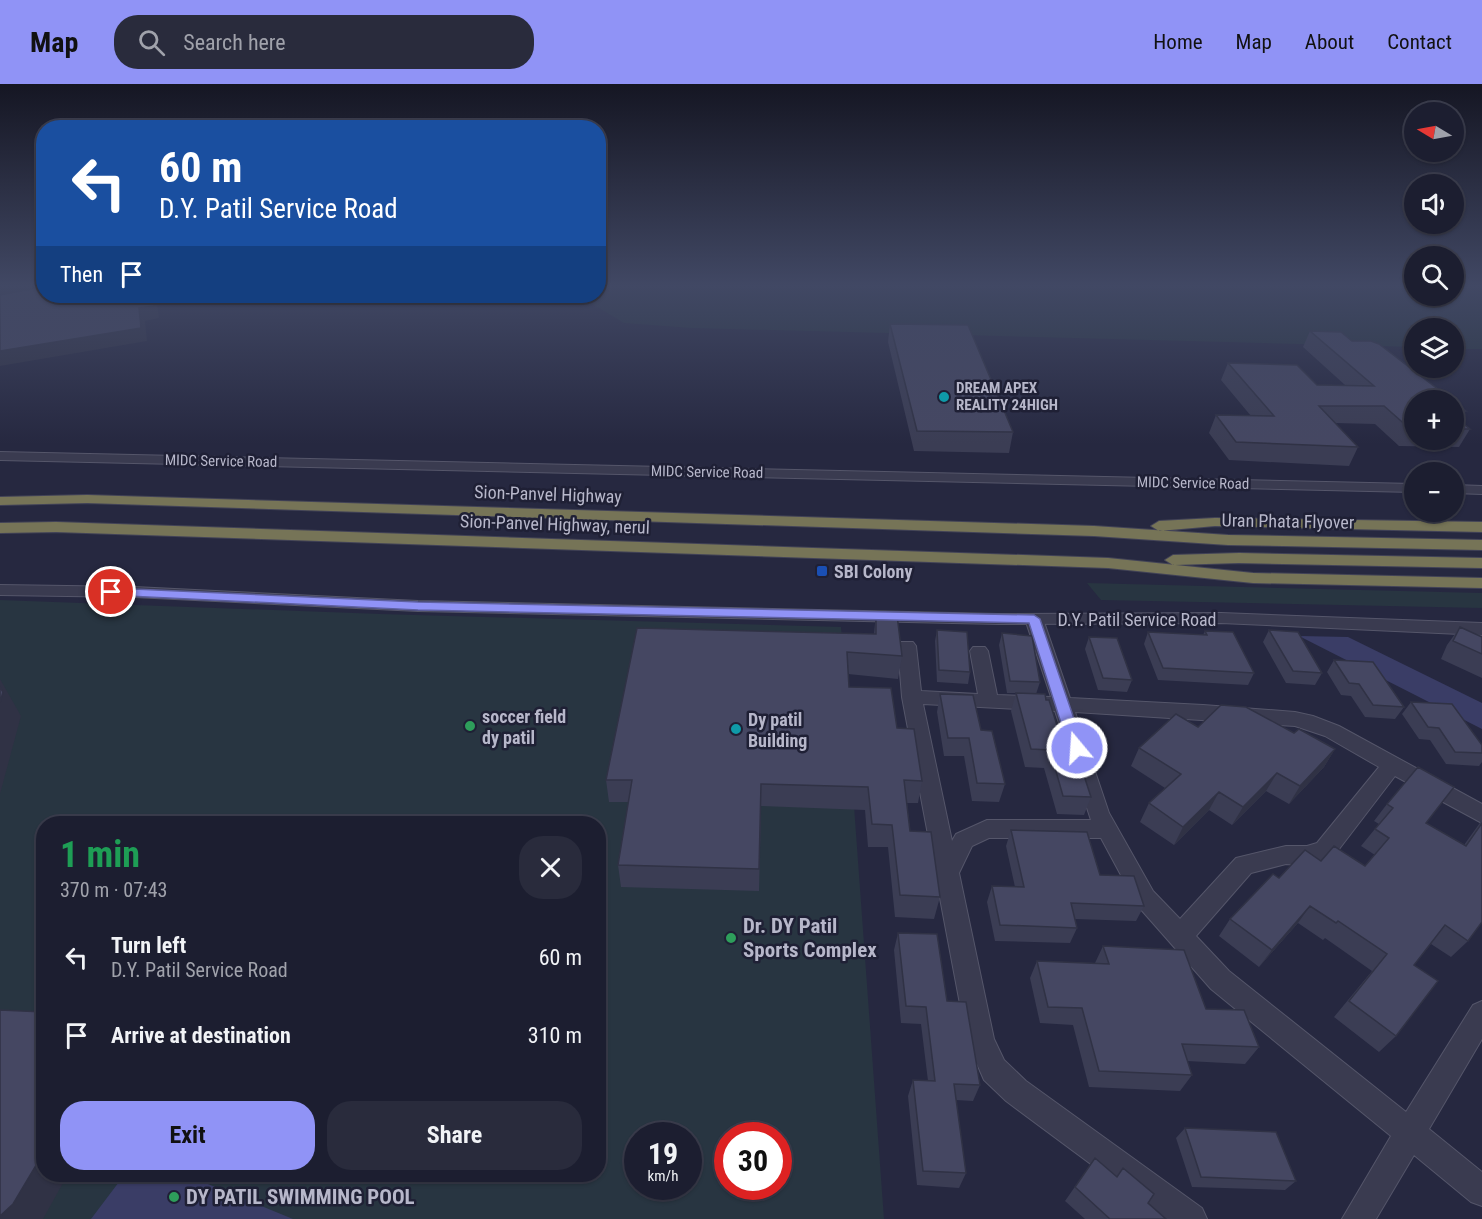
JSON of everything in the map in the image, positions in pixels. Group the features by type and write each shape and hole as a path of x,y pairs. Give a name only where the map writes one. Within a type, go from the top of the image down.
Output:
{"highway":[{"name":"Sion-Panvel Highway","path":"0,501 87,499 1094,531"},
{"path":"1094,531 1215,522 1482,527"},
{"name":"Sion-Panvel Highway, nerul","path":"0,528 68,527 1108,563"},
{"name":"Uran Phata Flyover","path":"1094,531 1228,540 1482,545"},
{"name":"Uran Phata Flyover","path":"1108,563 1239,558 1482,563"},
{"path":"1108,563 1253,578 1482,582"}],"street":[{"name":"MIDC Service Road","path":"0,456 1404,488"},
{"path":"1464,489 1482,490"},
{"name":"D.Y. Patil Service Road","path":"0,590 134,592 418,606 1034,619 1221,618 1482,629"},
{"path":"1034,619 1099,814 1145,898 1220,980 1482,1191"},
{"path":"907,646 912,697 946,875 981,1041 994,1070 1016,1091 1191,1219"},
{"path":"979,651 989,701"},
{"path":"912,697 1295,719 1332,731 1482,814"},
{"path":"1180,936 1244,865 1286,855 1307,856 1325,850 1393,764"},
{"path":"946,875 964,840 987,830 1107,829"},
{"path":"1358,1219 1482,1014"}],"shaded area":[{"path":"1071,338 1404,338 1404,347"},
{"path":"1464,338 1482,338 1482,349 1464,349"},
{"path":"1087,583 1482,593 1482,608 1101,600"},
{"name":"Dr. DY Patil Sports Complex","path":"0,600 841,627 884,1219 0,1219"}],"water":[{"path":"1299,636 1348,637 1482,703 1482,729"},
{"name":"DY PATIL SWIMMING POOL","path":"119,1182 203,1182 293,1219 91,1219"}],"building":[{"path":"0,338 80,338 0,351"},
{"name":"DREAM APEX REALITY 24HIGH","path":"894,338 973,338 1013,432 917,431"},
{"path":"1318,338 1348,338 1352,341 1371,341 1379,344 1404,363 1404,378 1423,378 1439,390 1404,390 1404,424 1384,406 1319,406 1358,447 1236,442 1216,415 1274,416 1228,363 1297,365 1317,385 1374,386"},
{"name":"Dy patil Building","path":"876,613 897,615 902,656 847,652 849,687 891,688 897,728 914,729 922,781 904,780 910,831 931,832 940,897 900,895 892,825 872,824 868,787 761,784 759,869 618,865 632,780 606,780 637,628 876,634"},
{"path":"1460,627 1482,637 1482,654 1453,641"},
{"path":"937,630 967,632 970,672 939,670"},
{"path":"1269,630 1298,632 1322,673 1293,671"},
{"path":"1205,631 1233,632 1254,673 1163,668 1148,632 1207,635"},
{"path":"1002,633 1032,636 1040,682 1010,681"},
{"path":"1089,637 1117,638 1132,680 1103,678"},
{"path":"1334,660 1373,662 1404,707 1373,705 1359,684 1349,683"},
{"path":"1016,693 1045,694 1062,741 1073,742 1091,797 1063,796 1050,750 1031,749"},
{"path":"940,694 973,695 981,730 992,731 1005,784 977,783 969,738 948,738"},
{"path":"1411,702 1452,704 1482,745 1482,753 1455,752 1439,728 1428,727"},
{"path":"1221,705 1246,707 1294,733 1299,729 1335,749 1300,786 1277,773 1243,807 1219,792 1183,827 1149,803 1181,774 1139,748 1176,714 1198,727"},
{"path":"1418,767 1454,787 1426,823 1466,846 1482,823 1482,922 1468,941 1445,925 1414,965 1438,981 1396,1036 1349,1001 1387,954 1338,921 1336,923 1310,906 1272,950 1230,919 1273,874 1279,878 1305,850 1321,861 1334,846 1365,866 1389,838 1375,829 1393,808 1387,804"},
{"path":"1011,830 1087,832 1100,875 1134,876 1144,906 1071,903 1077,928 1000,925 992,886 1024,887"},
{"path":"898,933 937,934 947,1001 966,1002 980,1085 954,1084 966,1173 923,1171 913,1080 935,1081 926,1007 906,1006"},
{"path":"1103,946 1184,950 1206,1009 1244,1010 1259,1047 1182,1044 1192,1075 1099,1071 1082,1008 1048,1007 1037,961 1109,964"},
{"path":"0,1010 36,1012 36,1165 13,1204 0,1216"},
{"path":"1185,1128 1276,1132 1296,1181 1201,1177"},
{"path":"1095,1158 1117,1177 1123,1168 1154,1194 1148,1203 1166,1219 1110,1219 1075,1187"}],"place":[{"name":"DREAM APEX REALITY 24HIGH","path":"944,397"},
{"name":"SBI Colony","path":"822,571"},
{"name":"soccer field dy patil","path":"470,726"},
{"name":"Dy patil Building","path":"736,729"},
{"name":"Dr. DY Patil Sports Complex","path":"731,938"},
{"name":"DY PATIL SWIMMING POOL","path":"174,1197"}],"route":[{"path":"111,592 388,606 1034,619 1041,647 1077,748"}]}
